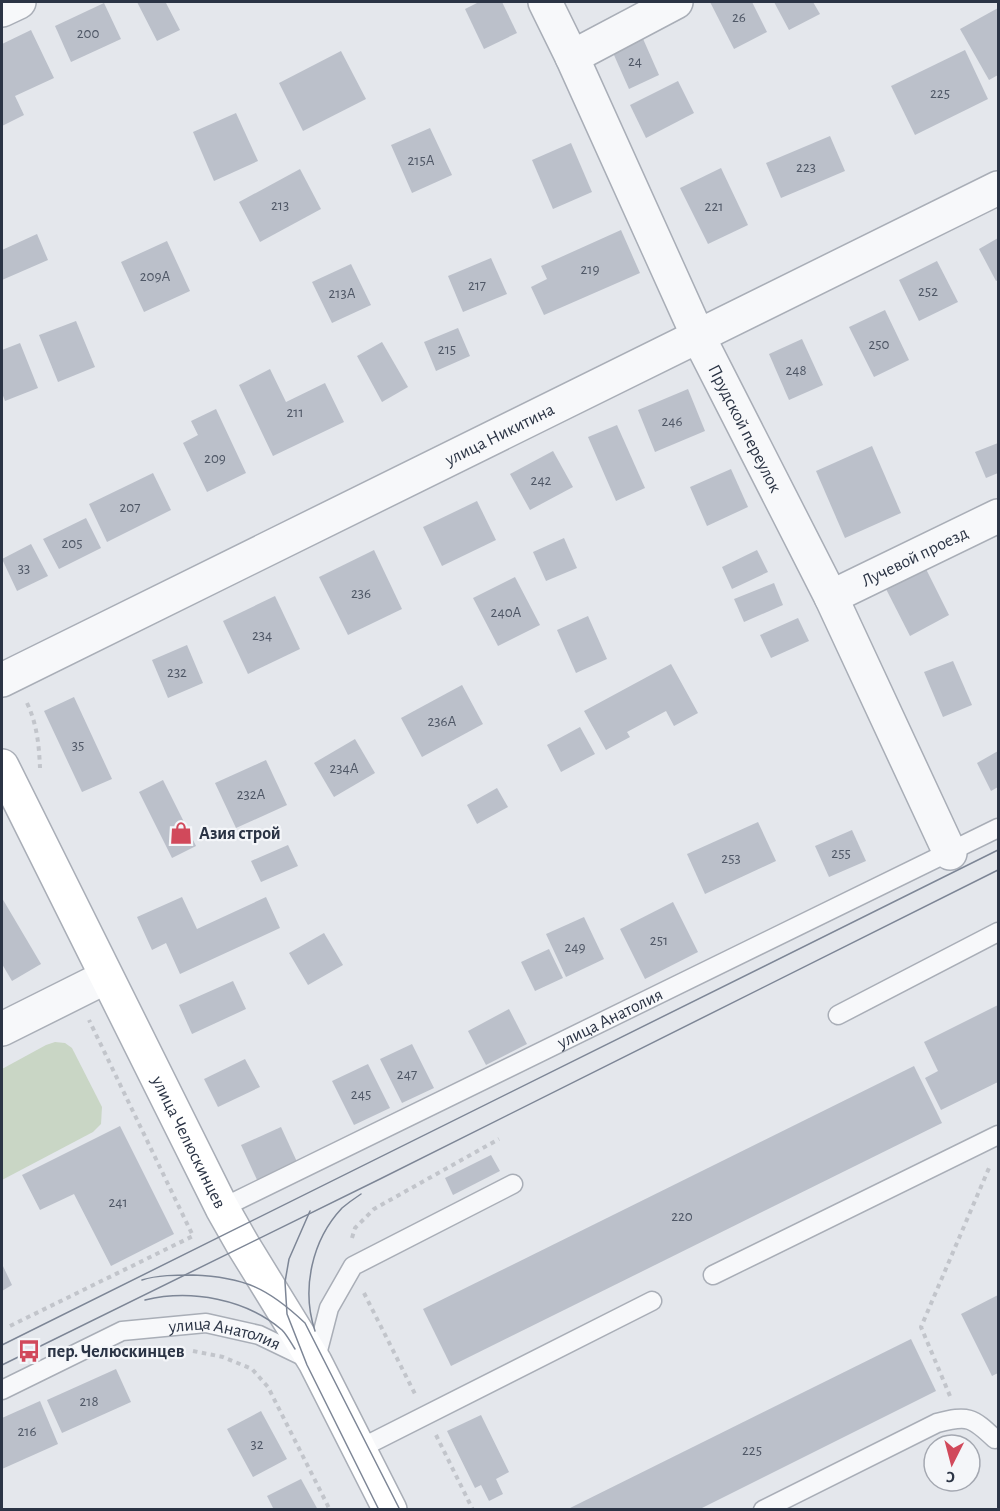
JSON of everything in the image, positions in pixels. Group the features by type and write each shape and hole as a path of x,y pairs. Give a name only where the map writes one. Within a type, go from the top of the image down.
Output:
{"main road":[{"name":"улица Челюскинцев","path":"2,766 222,1208 315,1362 390,1509"}],"street":[{"path":"2,10 20,2"},
{"name":"Прудской переулок","path":"545,2 698,336 831,597 950,853"},
{"path":"572,57 676,2"},
{"name":"улица Никитина","path":"2,680 999,188"},
{"name":"Лучевой проезд","path":"831,597 999,516"},
{"path":"2,1029 106,977"}],"lane":[{"name":"улица Анатолия","path":"222,1208 999,828"},
{"path":"838,1015 996,940"},
{"path":"713,1275 999,1135"},
{"path":"315,1362 329,1308 353,1266 513,1184"},
{"path":"359,1449 652,1301"},
{"name":"улица Анатолия","path":"2,1390 122,1330 206,1323 259,1335 315,1362"},
{"path":"763,1509 937,1423 959,1418 977,1422 995,1438"}],"path":[{"path":"10,1326 193,1236 75,992"},
{"path":"473,1509 363,1292 353,1266 350,1247 355,1228 374,1209 499,1139"},
{"path":"959,1418 921,1327 989,1167"},
{"path":"192,1350 223,1357 252,1369 268,1386 330,1509"}],"green space":[{"path":"55,1042 65,1043 72,1048 102,1107 101,1124 93,1132 2,1180 2,1069"}],"building":[{"path":"137,2 169,2 166,3 180,30 157,41"},
{"path":"479,2 502,2 517,33 484,49 465,9"},
{"path":"710,2 752,2 767,32 734,49"},
{"path":"774,2 813,2 820,14 789,30"},
{"path":"104,3 121,39 71,62 55,26"},
{"path":"998,8 998,75 989,80 960,29"},
{"path":"31,30 54,78 15,96 24,115 2,126 2,44"},
{"path":"640,32 659,75 629,89 610,46"},
{"path":"965,50 988,99 915,135 891,86"},
{"path":"341,51 366,99 303,131 279,83"},
{"path":"678,81 694,113 646,138 630,105"},
{"path":"236,113 258,161 214,181 193,132"},
{"path":"430,128 452,175 412,193 391,145"},
{"path":"830,136 845,171 781,198 766,163"},
{"path":"571,143 592,192 553,209 532,160"},
{"path":"721,168 748,225 708,244 680,188"},
{"path":"300,169 321,209 260,242 239,202"},
{"path":"621,230 640,273 544,315 531,287 547,279 541,266"},
{"path":"37,234 48,260 2,280 2,250"},
{"path":"998,238 998,280 996,281 979,249"},
{"path":"167,241 190,291 144,312 121,262"},
{"path":"491,258 507,294 463,312 448,276"},
{"path":"937,261 958,302 919,321 899,280"},
{"path":"351,264 371,305 332,323 312,282"},
{"path":"885,310 909,360 874,377 849,327"},
{"path":"76,321 95,367 58,382 39,335"},
{"path":"458,328 470,356 436,371 424,342"},
{"path":"802,339 823,385 789,400 769,354"},
{"path":"382,342 408,387 382,402 357,356"},
{"path":"20,343 38,388 5,401 2,393 2,350"},
{"path":"270,369 286,402 325,383 344,422 273,456 239,385"},
{"path":"688,389 705,431 655,452 638,410"},
{"path":"216,409 246,473 207,492 183,443 198,435 191,421"},
{"path":"617,425 645,488 616,501 588,437"},
{"path":"998,443 998,473 986,478 975,452"},
{"path":"872,446 901,513 845,538 816,471"},
{"path":"553,451 573,487 530,510 510,474"},
{"path":"731,469 748,507 707,526 690,487"},
{"path":"153,473 171,510 107,542 89,504"},
{"path":"477,501 496,540 442,566 423,527"},
{"path":"86,518 101,548 59,569 43,539"},
{"path":"564,538 577,568 546,581 533,552"},
{"path":"31,544 48,576 17,591 2,559"},
{"path":"374,550 402,609 348,635 319,577"},
{"path":"757,550 768,572 732,589 722,567"},
{"path":"926,569 949,615 910,636 886,589"},
{"path":"515,577 540,625 498,646 473,598"},
{"path":"774,583 783,605 744,622 734,599"},
{"path":"275,596 300,649 248,674 223,621"},
{"path":"588,616 607,659 576,673 557,630"},
{"path":"798,618 809,641 771,658 760,635"},
{"path":"187,645 203,683 168,698 152,660"},
{"path":"953,661 972,705 943,717 924,672"},
{"path":"671,664 698,713 674,726 666,711 627,732 630,737 606,750 584,711"},
{"path":"462,685 483,724 422,757 401,718"},
{"path":"74,697 112,779 82,792 44,711"},
{"path":"580,727 595,754 561,772 547,745"},
{"path":"355,739 375,773 334,797 314,763"},
{"path":"998,751 998,787 991,791 977,763"},
{"path":"266,760 287,805 236,828 215,783"},
{"path":"163,780 196,846 172,858 139,792"},
{"path":"497,788 508,807 477,824 467,805"},
{"path":"758,822 776,861 705,894 687,854"},
{"path":"852,830 866,861 829,877 815,846"},
{"path":"288,845 298,866 261,882 251,861"},
{"path":"182,897 197,929 266,897 280,928 180,974 166,943 152,950 137,917"},
{"path":"2,898 41,964 12,981 2,964"},
{"path":"673,902 698,952 645,979 620,929"},
{"path":"584,917 604,959 566,977 546,934"},
{"path":"324,933 343,965 308,985 289,953"},
{"path":"549,949 563,978 535,991 521,962"},
{"path":"233,981 246,1009 192,1034 179,1005"},
{"path":"998,1005 998,1082 941,1110 925,1078 938,1071 924,1042"},
{"path":"509,1009 527,1044 486,1065 468,1031"},
{"path":"412,1044 434,1088 402,1103 380,1059"},
{"path":"245,1059 260,1087 218,1107 204,1079"},
{"path":"368,1064 390,1108 354,1125 332,1081"},
{"path":"914,1066 942,1123 451,1366 423,1309"},
{"path":"120,1126 174,1234 111,1266 74,1194 40,1210 22,1175"},
{"path":"281,1127 298,1164 258,1182 241,1145"},
{"path":"491,1155 500,1171 453,1195 445,1178"},
{"path":"2,1264 12,1285 2,1291"},
{"path":"998,1295 998,1373 992,1376 961,1314"},
{"path":"911,1339 936,1391 698,1510 566,1510"},
{"path":"116,1369 131,1402 62,1433 47,1400"},
{"path":"40,1401 58,1444 2,1469 2,1418"},
{"path":"261,1411 287,1459 253,1477 227,1429"},
{"path":"481,1415 509,1472 496,1479 503,1494 489,1501 481,1485 475,1488 447,1431"},
{"path":"301,1479 318,1510 274,1510 267,1496"}],"tram line":[{"path":"2,1345 998,850"},
{"path":"2,1365 998,870"},
{"path":"315,1331 309,1299 309,1282 317,1250 323,1235 342,1208 361,1194"},
{"path":"310,1211 289,1259 285,1282 287,1314 307,1365 379,1510"},
{"path":"142,1280 180,1275 227,1278 267,1293 292,1311 305,1323 400,1510"},
{"path":"145,1300 199,1296 235,1304 268,1319 282,1330 295,1349"}],"place":[{"name":"Азия строй","path":"181,833"},
{"name":"пер. Челюскинцев","path":"29,1351"}]}
